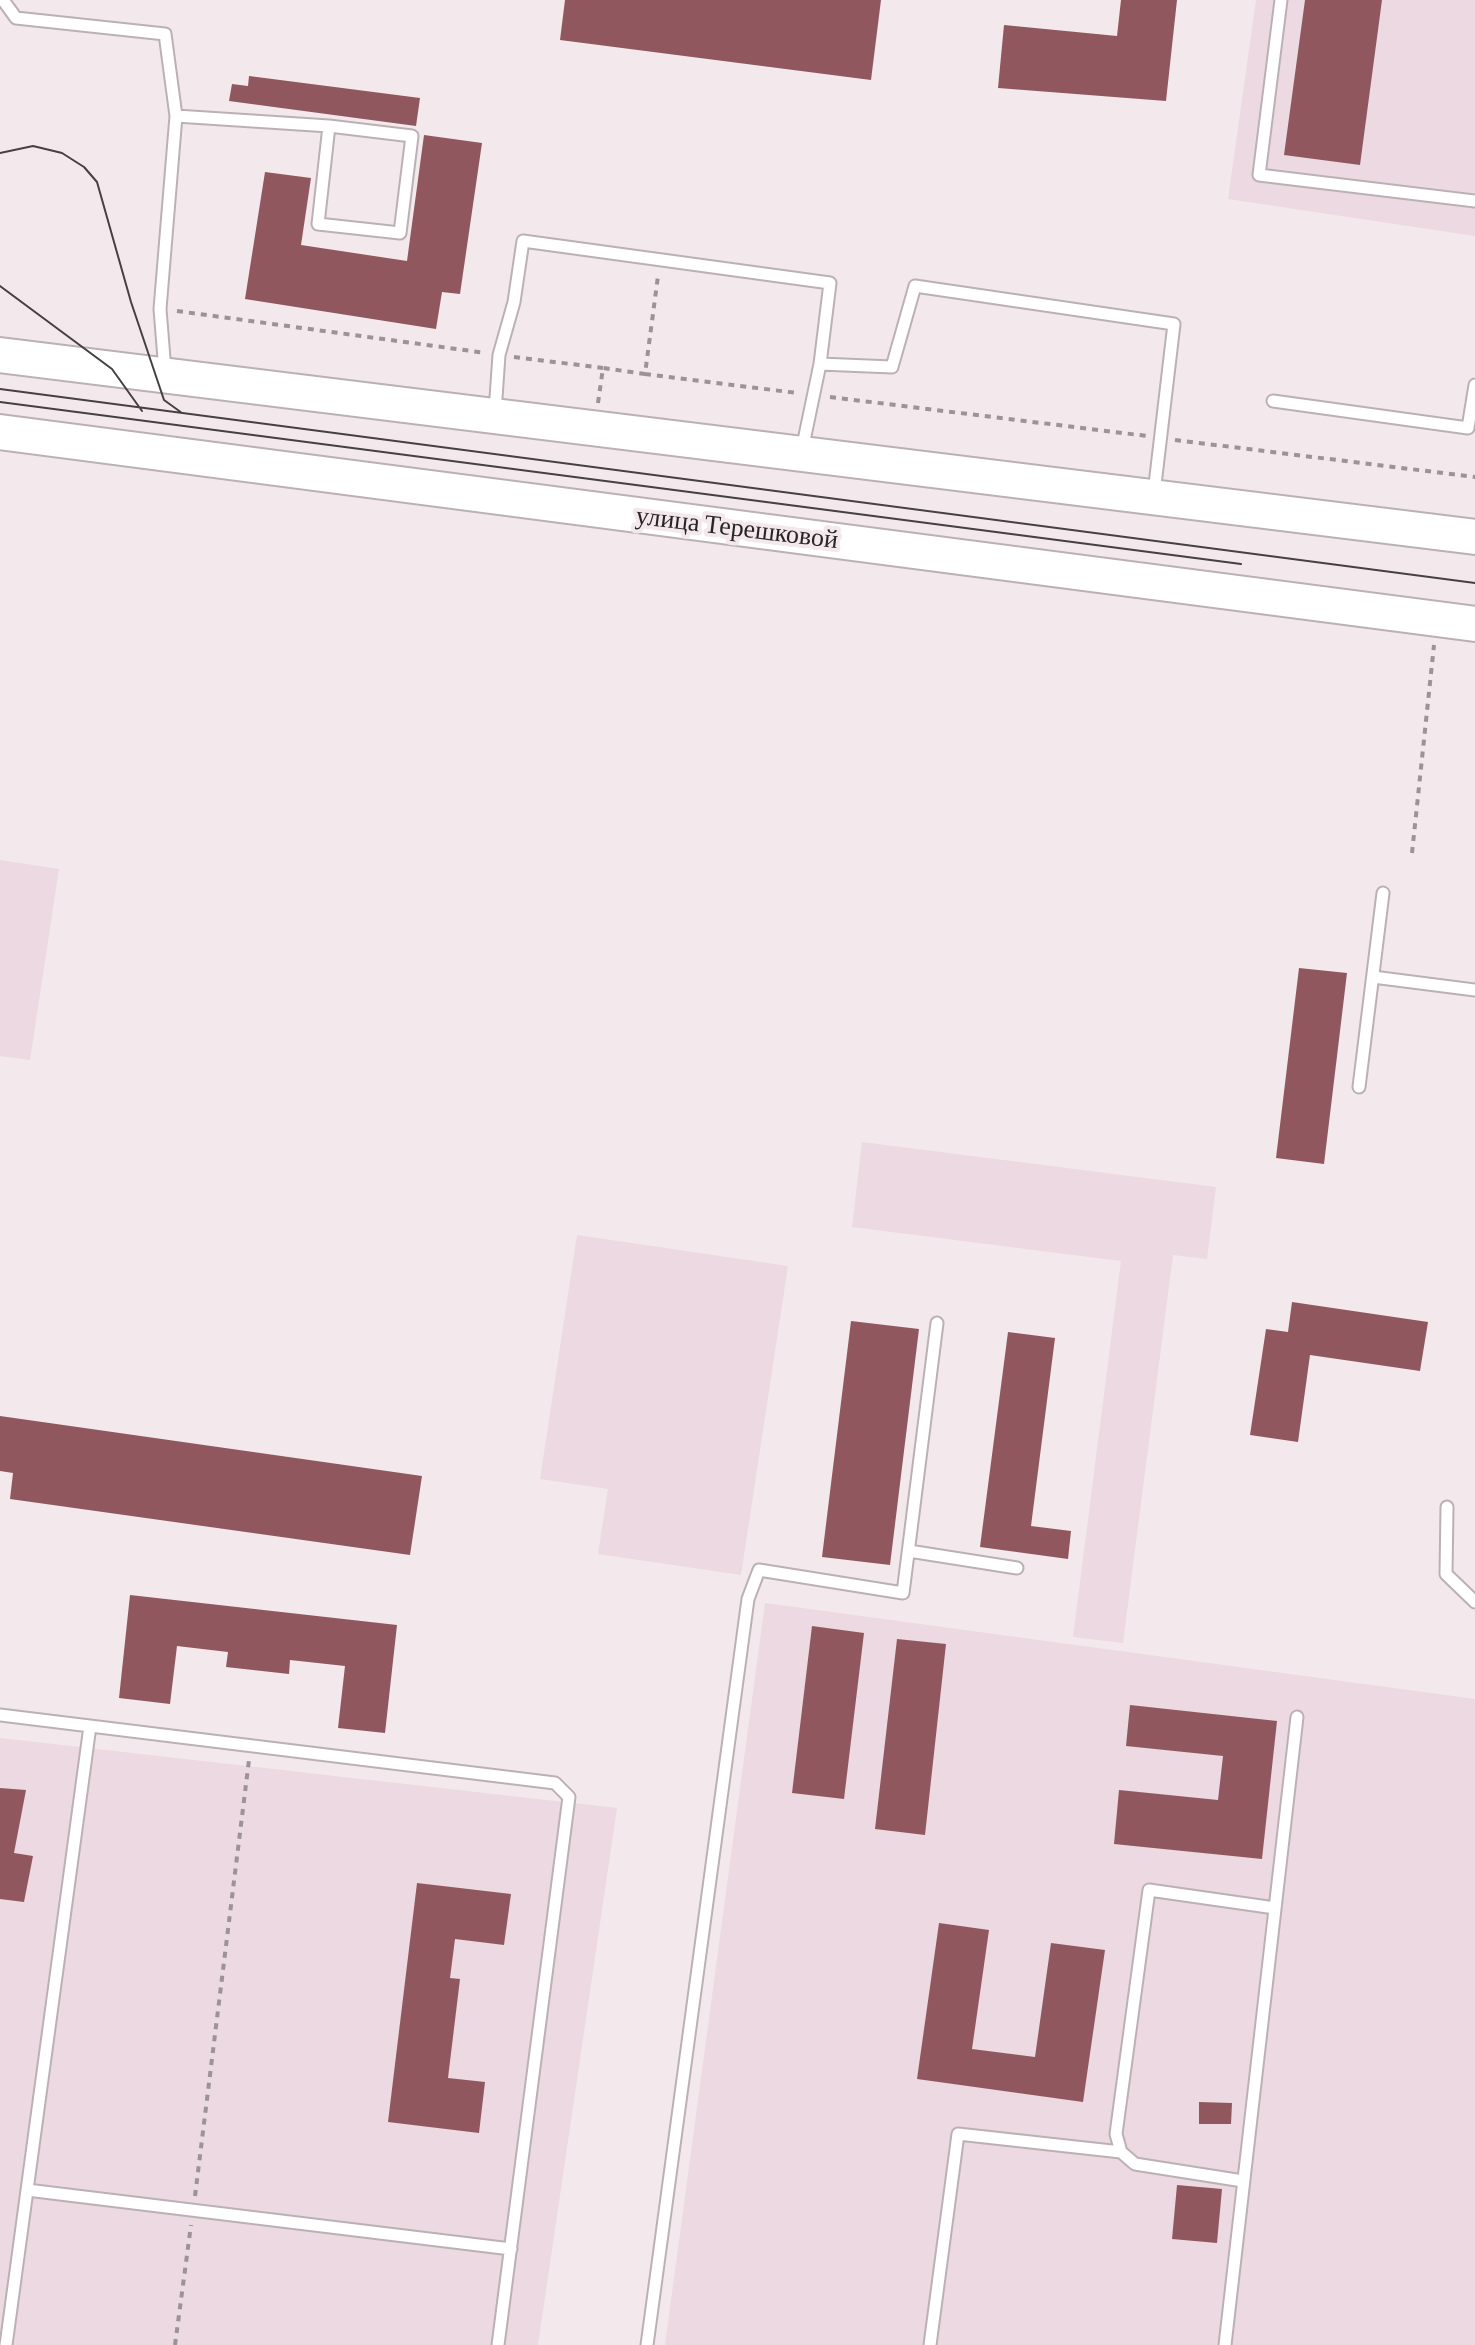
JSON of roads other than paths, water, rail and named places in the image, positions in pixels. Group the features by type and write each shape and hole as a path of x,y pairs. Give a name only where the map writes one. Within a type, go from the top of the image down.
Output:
{"main road":[{"path":"0,355 1475,537"},
{"name":"улица Терешковой","path":"0,432 1475,624"}],"lane":[{"path":"3,0 16,18 165,34 176,116 160,309 166,376"},
{"path":"1281,0 1259,175 1475,201"},
{"path":"176,116 329,126 412,136 400,233 318,224 329,126"},
{"path":"495,416 499,355 514,302 523,241 830,283 815,395 802,454"},
{"path":"820,364 892,367 915,286 1174,324 1154,497"},
{"path":"1273,401 1468,428 1475,382"},
{"path":"1359,1087 1383,893"},
{"path":"1373,977 1475,990"},
{"path":"647,2345 748,1599 759,1570 903,1593 937,1323"},
{"path":"1447,1507 1446,1574 1475,1602"},
{"path":"909,1551 1017,1568"},
{"path":"0,1715 555,1783 569,1797 498,2345"},
{"path":"1225,2345 1297,1717"},
{"path":"6,2345 90,1726"},
{"path":"1243,2181 1135,2164 1121,2152 1116,2134 1149,1890 1275,1908"},
{"path":"930,2345 958,2134 1121,2152"},
{"path":"27,2190 511,2249"}],"tram line":[{"path":"0,153 33,146 62,153 84,167 97,182 131,302 164,400 182,413"},
{"path":"0,286 112,369 142,411"},
{"path":"0,389 1475,583"},
{"path":"0,402 1241,564"}]}
